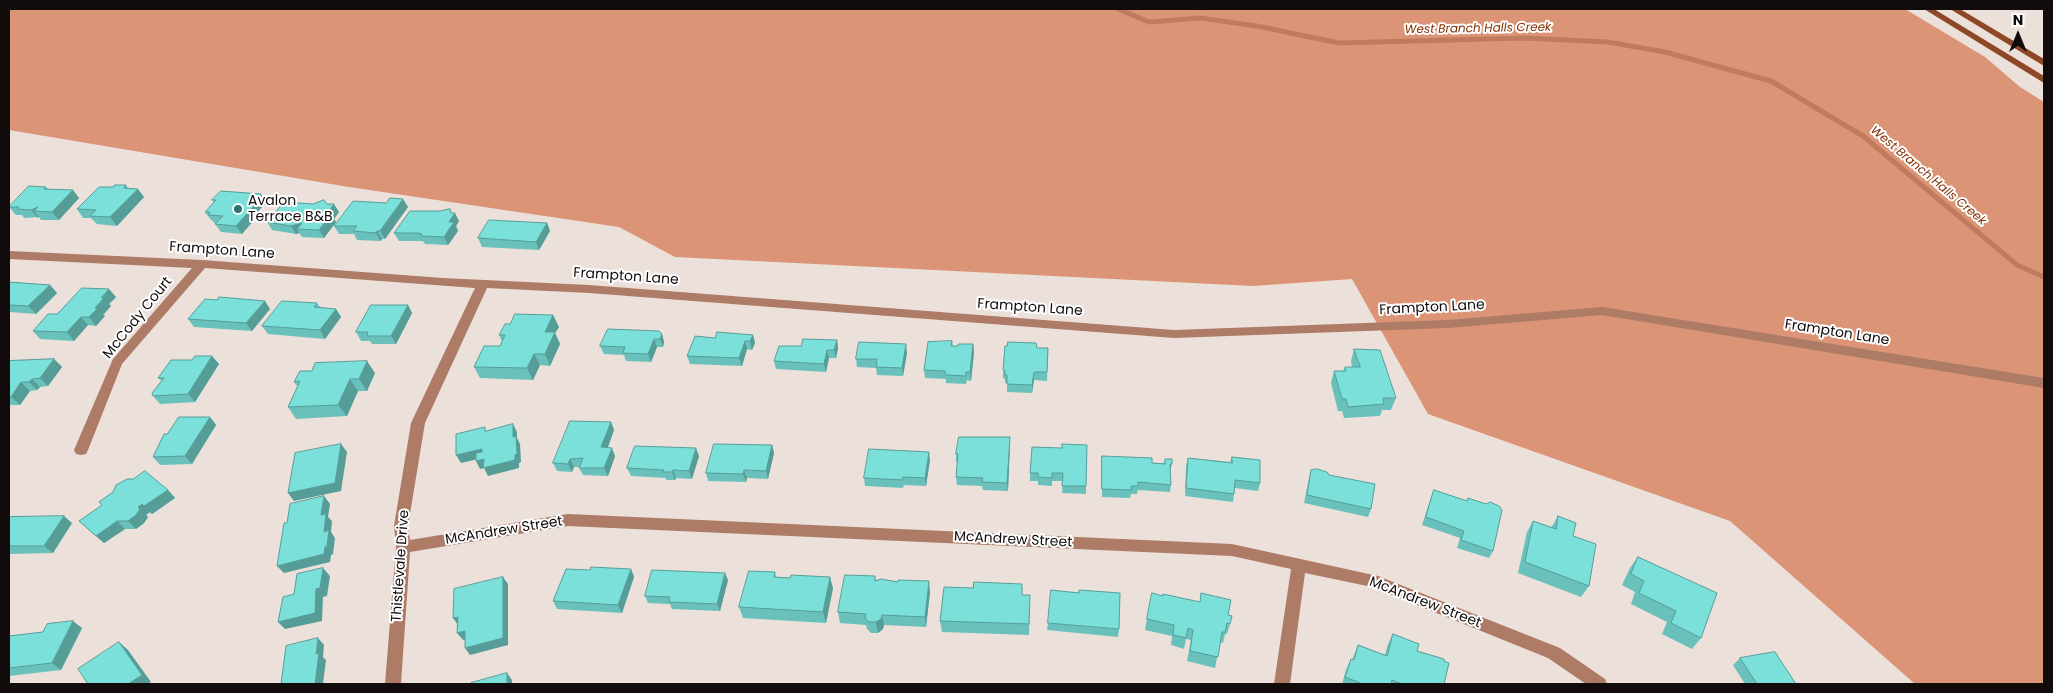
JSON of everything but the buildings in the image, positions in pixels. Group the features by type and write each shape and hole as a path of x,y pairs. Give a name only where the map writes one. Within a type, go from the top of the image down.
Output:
{"main road":[{"path":"1928,9 2044,80"},
{"path":"1954,9 2044,62"}],"street":[{"name":"Frampton Lane","path":"9,255 202,264 589,289 1174,334 1448,324 1602,311 2044,383"},
{"name":"McCody Court","path":"80,450 117,362 202,264"},
{"name":"Thistlevale Drive","path":"393,684 403,547 401,526 418,423 483,283"},
{"name":"McAndrew Street","path":"403,547 568,520 1232,550 1372,581 1554,653 1598,684"},
{"path":"1282,684 1299,565"}],"shaded area":[{"path":"9,9 1905,9 1985,57 2020,87 2044,102 2044,684 1915,684 1730,521 1428,414 1352,279 1253,286 675,257 619,227 349,187 9,130"}],"waterway":[{"name":"West Branch Halls Creek","path":"1118,9 1149,22 1200,18 1257,26 1339,43 1524,38 1608,42 1665,52 1771,81 1863,136 2017,265 2044,277"}],"place":[{"name":"Avalon Terrace B&B","path":"238,209"}]}
